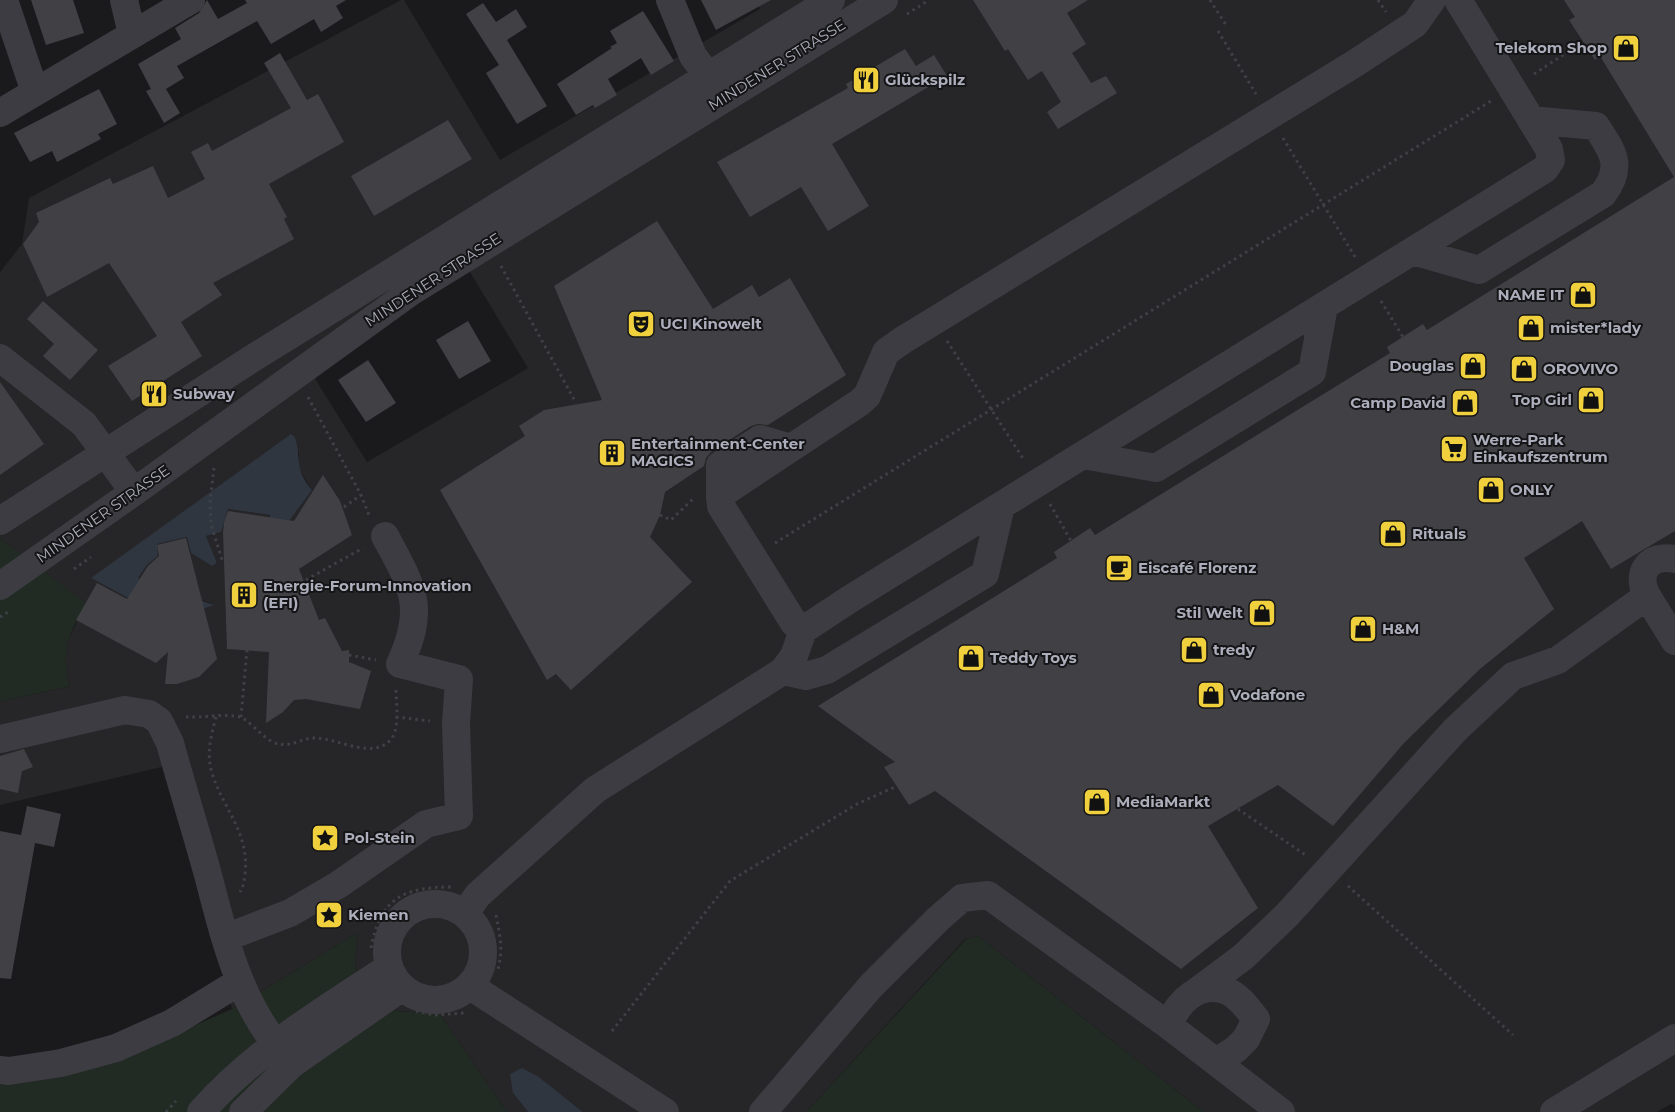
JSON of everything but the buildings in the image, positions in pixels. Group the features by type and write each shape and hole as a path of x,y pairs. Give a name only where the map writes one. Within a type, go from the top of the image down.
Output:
{"street":[{"path":"4,0 35,92"},
{"path":"124,0 132,34"},
{"path":"0,113 191,0"},
{"path":"670,0 693,56 708,76"},
{"name":"MINDENER STRASSE","path":"0,521 253,358 831,0"},
{"name":"MINDENER STRASSE","path":"0,586 134,492 412,291 884,0"},
{"path":"803,630 794,624 721,506 720,498 726,491 868,396 886,352 934,320 1354,64 1415,24 1432,0"},
{"path":"465,913 478,895 595,790 783,671 794,656 803,630 1038,482 1545,169 1551,160 1550,149 1458,0"},
{"path":"1415,24 1461,20 1477,30"},
{"path":"1413,251 1479,270 1602,194 1611,182 1616,165 1612,151 1596,126 1531,120"},
{"path":"1083,455 1156,468 1304,377 1312,372 1324,306"},
{"path":"0,358 84,424 134,492"},
{"path":"783,671 806,676 828,670 985,574 1000,506"},
{"path":"221,926 290,913 338,885 426,824 459,816 456,724 459,679 400,664 411,640 414,602 404,572 385,536"},
{"path":"1675,559 1664,558 1654,561 1643,572 1641,580 1647,596 1675,641"},
{"path":"1168,1025 1181,1002 1244,956 1287,914 1456,729 1513,676 1558,660 1647,596"},
{"path":"0,739 125,710 149,714 159,721 170,743 238,982 258,1021 283,1055"},
{"path":"763,1112 871,986 938,919 962,898 988,895 1214,1059 1281,1112"},
{"path":"442,903 465,913 478,929 484,948 477,990 436,1001 417,998 400,988 387,943 397,921 417,906 442,903"},
{"path":"0,1070 9,1071 61,1063 116,1048 172,1023 238,982"},
{"path":"201,1112 216,1096 400,988"},
{"path":"1196,992 1210,989 1227,991 1240,1000 1256,1019 1246,1038 1236,1049 1219,1060 1214,1059"},
{"path":"477,990 664,1112"},
{"path":"1554,1112 1675,1038"},
{"path":"243,1112 283,1055"}],"path":[{"path":"1210,0 1226,25"},
{"path":"1218,31 1402,337"},
{"path":"753,556 1289,224 1324,206 1583,42"},
{"path":"501,266 576,403"},
{"path":"934,320 1038,482 1071,541"},
{"path":"272,599 385,536 373,524 361,495 308,397"},
{"path":"212,482 211,524 223,563"},
{"path":"344,507 361,495"},
{"path":"241,717 247,650"},
{"path":"159,721 174,716 241,717 274,742 286,745 311,737 328,738 369,750 381,747 392,737 396,717 396,684 400,664 349,655"},
{"path":"216,717 209,750 212,773 236,822 243,843 246,864 243,888 221,926"},
{"path":"396,717 456,724"},
{"path":"612,1030 730,881 852,807 897,786"},
{"path":"1238,809 1341,879 1513,1035"},
{"path":"400,988 434,1016 464,1014 477,990 496,976 501,960 502,938 496,915 503,909"}],"shaded area":[{"path":"401,0 404,0 500,160 760,9 755,0 1675,0 1675,1106 1671,1104 1657,1112 1204,1112 978,936 965,939 806,1112 583,1112 539,1077 513,1093 528,1112 507,1112 440,1014 397,1011 378,998 355,968 357,933 232,1009 222,964 187,851 166,766 0,805 0,702 70,686 64,662 66,645 85,604 0,538 0,272 22,244 29,198","holes":["461,257 528,368 367,462 304,361","299,451 299,469 312,490 265,551 270,515 228,509 221,532 206,536 217,563 212,566 191,553 187,537 156,544 158,556 147,565 138,578 213,604 150,610 91,578"]},
{"path":"291,434 295,437 299,465 303,476 312,490 265,553 270,515 228,509 221,532 206,536 217,563 212,566 191,553 187,537 157,544 158,556 147,565 138,578 214,605 145,629 150,610 91,578"},
{"path":"0,538 86,603 71,634 66,653 67,674 70,686 0,702"},
{"path":"357,933 355,968 378,998 397,1011 440,1014 507,1112 0,1112 0,1078 118,1059 232,1009"},
{"path":"978,936 1204,1112 806,1112 966,939"},
{"path":"522,1068 539,1077 583,1112 528,1112 513,1093 510,1074"}],"place":[{"name":"Telekom Shop","path":"1626,48"},
{"name":"Glückspilz","path":"866,80"},
{"name":"NAME IT","path":"1583,295"},
{"name":"UCI Kinowelt","path":"641,324"},
{"name":"mister*lady","path":"1531,328"},
{"name":"Douglas","path":"1473,366"},
{"name":"OROVIVO","path":"1524,369"},
{"name":"Subway","path":"154,394"},
{"name":"Top Girl","path":"1591,400"},
{"name":"Camp David","path":"1465,403"},
{"name":"Werre-Park Einkaufszentrum","path":"1454,449"},
{"name":"Entertainment-Center MAGICS","path":"612,453"},
{"name":"ONLY","path":"1491,490"},
{"name":"Rituals","path":"1393,534"},
{"name":"Eiscafé Florenz","path":"1119,568"},
{"name":"Energie-Forum-Innovation (EFI)","path":"244,595"},
{"name":"Stil Welt","path":"1262,613"},
{"name":"H&M","path":"1363,629"},
{"name":"tredy","path":"1194,650"},
{"name":"Teddy Toys","path":"971,658"},
{"name":"Vodafone","path":"1211,695"},
{"name":"MediaMarkt","path":"1097,802"},
{"name":"Pol-Stein","path":"325,838"},
{"name":"Kiemen","path":"329,915"}]}
